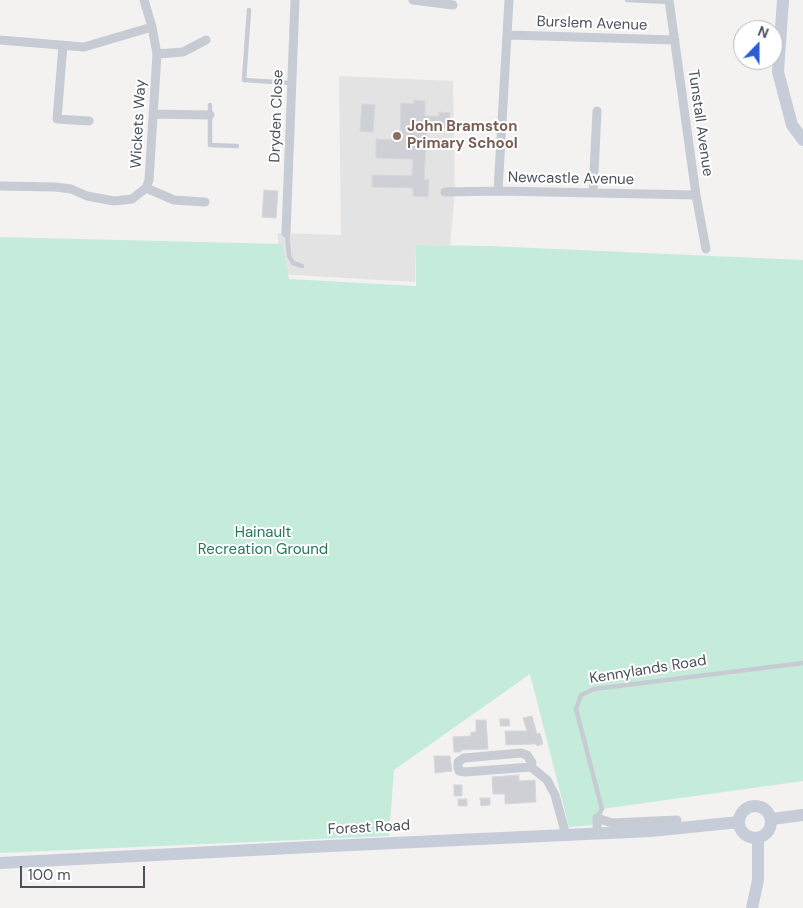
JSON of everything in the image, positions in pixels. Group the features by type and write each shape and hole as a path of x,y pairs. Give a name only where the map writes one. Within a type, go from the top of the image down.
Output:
{"street":[{"name":"Wickets Way","path":"0,186 71,189 88,196 114,201 132,199 146,188 149,180 157,54 144,0"},
{"name":"Dryden Close","path":"286,233 295,0"},
{"path":"413,0 453,5"},
{"path":"498,192 509,0"},
{"path":"783,0 778,72 792,125 803,140"},
{"name":"Tunstall Avenue","path":"669,1 696,195 706,249"},
{"path":"0,40 84,47 152,27"},
{"name":"Burslem Avenue","path":"508,35 675,40"},
{"path":"157,54 183,52 206,40"},
{"path":"64,45 57,120 89,121"},
{"path":"593,193 597,111"},
{"path":"153,114 210,115"},
{"path":"146,188 174,200 205,202"},
{"name":"Newcastle Avenue","path":"445,192 696,195"},
{"path":"531,767 532,763 527,755 522,753 464,758 458,762 459,771 465,772 531,767 547,780 555,795 566,835"},
{"path":"753,805 764,807 772,819 769,830 758,838 746,836 739,822 742,812 753,805"},
{"path":"772,819 803,815"},
{"path":"597,818 612,823 677,820"},
{"name":"Kennylands Road","path":"596,834 597,818"},
{"name":"Forest Road","path":"0,862 651,832 739,822"},
{"path":"752,908 758,880 758,838"}],"lane":[{"path":"628,0 669,1"},
{"path":"249,10 244,80 292,83"},
{"path":"210,105 210,145 237,146"},
{"path":"286,233 288,233 289,256 294,263 302,266"},
{"name":"Kennylands Road","path":"597,818 602,809 576,708 581,695 594,689 803,663"}],"shaded area":[{"name":"John Bramston Primary School","path":"339,76 453,81 455,192 450,245 416,245 415,282 278,274 278,233 341,235"}],"green space":[{"name":"Hainault Recreation Ground","path":"0,237 282,244 289,279 416,286 416,245 490,246 803,260 803,781 602,809 596,821 591,825 569,827 530,674 394,770 389,836 0,853"}],"building":[{"path":"414,100 425,101 425,116 439,116 439,112 450,113 449,128 427,126 424,179 429,180 428,197 413,196 413,188 372,187 372,175 412,176 413,159 376,158 376,139 400,140 401,103 414,104"},
{"path":"362,104 375,105 373,132 360,131"},
{"path":"264,190 278,191 276,218 262,217"},
{"path":"532,716 537,734 540,733 543,744 537,746 536,744 506,745 505,731 527,731 523,718"},
{"path":"500,719 509,719 510,726 500,726"},
{"path":"476,720 486,720 488,749 454,752 453,737 471,736 471,732 476,732"},
{"path":"434,756 450,756 452,771 435,773"},
{"path":"519,775 519,781 535,780 536,802 505,804 505,794 493,794 492,777"},
{"path":"454,785 462,785 462,796 454,796"},
{"path":"480,798 490,798 490,805 481,806"},
{"path":"458,799 467,799 467,806 458,806"}],"place":[{"name":"John Bramston Primary School","path":"397,136"}]}
